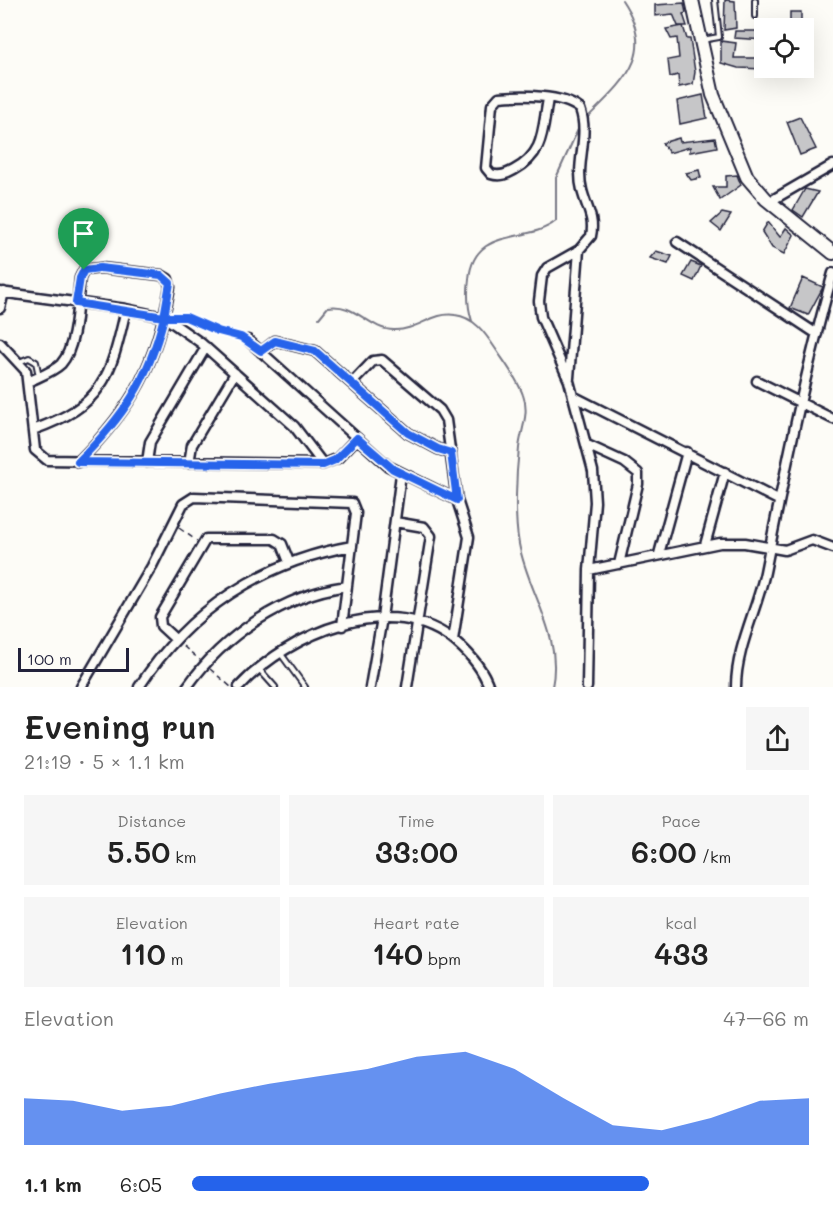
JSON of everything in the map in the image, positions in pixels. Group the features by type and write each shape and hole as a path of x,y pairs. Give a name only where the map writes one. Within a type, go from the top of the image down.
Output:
{"main road":[{"path":"692,0 720,115 747,177 769,202 833,253"}],"street":[{"path":"548,99 541,139 533,158 504,175 491,174 487,163 490,111 495,100 505,97 548,99 573,104 583,118 580,179 591,213 593,229 591,236 579,250 547,268 542,276 539,301 541,317 569,381 593,471 595,502 589,570 587,687"},
{"path":"769,202 833,165"},
{"path":"676,242 817,334"},
{"path":"569,381 579,250"},
{"path":"28,382 56,368 66,357 72,341 80,278 84,270 100,268 161,275 168,279 170,287 164,317 152,358 132,399 120,418 78,462"},
{"path":"736,687 738,667 761,588 778,500 833,273"},
{"path":"0,308 2,292 126,309 164,317 206,347 294,426 323,465"},
{"path":"33,430 63,419 90,400 100,387 111,362 126,309"},
{"path":"248,340 357,438 401,474 457,500"},
{"path":"261,351 275,341 312,350 415,438 451,453"},
{"path":"0,344 26,371 35,450 40,457 51,460 323,465 335,460 357,438"},
{"path":"147,462 150,442 206,347"},
{"path":"352,383 373,361 384,361 443,415 457,500 469,537 453,640"},
{"path":"189,463 192,446 235,373"},
{"path":"757,381 833,419"},
{"path":"573,396 778,500"},
{"path":"587,445 624,462 638,473 638,484 619,564"},
{"path":"658,554 687,452"},
{"path":"705,545 725,472"},
{"path":"370,687 382,618 401,474"},
{"path":"81,687 185,501 194,497 347,502 356,509 342,626"},
{"path":"395,522 424,527 430,536 407,687"},
{"path":"175,639 161,626 160,617 206,539 214,537 274,539 282,544 289,562"},
{"path":"589,570 705,545 745,543 784,550 812,540 833,548"},
{"path":"139,687 175,639 219,600 252,578 289,562 352,546"},
{"path":"187,687 216,653 261,618 298,599 347,586"},
{"path":"239,687 279,652 309,637 342,626 382,618 418,621 438,629 453,640 480,667 489,687"}],"lane":[{"path":"700,40 718,37 715,0"},
{"path":"754,0 755,15"},
{"path":"19,362 29,358 36,362 39,376"},
{"path":"279,652 305,687"},
{"path":"258,668 276,687"}],"path":[{"path":"164,317 186,317 248,340"},
{"path":"173,524 201,544"}],"building":[{"path":"725,0 735,1 736,28 724,30"},
{"path":"684,3 686,13 683,14 687,26 678,26 673,14 655,16 655,5"},
{"path":"790,12 801,12 801,18 790,18"},
{"path":"683,26 687,39 690,39 695,72 693,84 679,87 678,75 670,77 668,60 679,58 677,38 671,39 666,29"},
{"path":"735,31 754,31 754,39 734,38"},
{"path":"721,41 736,43 734,58 754,58 754,69 738,68 721,63"},
{"path":"703,95 707,118 680,124 677,101"},
{"path":"800,117 816,149 800,155 787,122"},
{"path":"679,138 680,142 715,138 717,147 690,152 690,147 669,153 662,143"},
{"path":"699,170 701,178 691,180 686,173"},
{"path":"737,175 741,185 720,200 713,187 726,187 726,176"},
{"path":"805,189 818,192 803,217 793,210"},
{"path":"722,213 731,215 721,231 711,223"},
{"path":"768,222 780,237 786,228 794,235 784,254 772,248 762,232"},
{"path":"656,251 672,256 668,264 650,258"},
{"path":"691,262 701,266 694,281 683,276"},
{"path":"803,278 823,287 808,315 790,308"}],"waterway":[{"path":"586,119 624,78 637,51 637,36 632,19 622,0"},
{"path":"472,321 468,295 473,262 491,243 531,233 556,221 556,178 580,125"},
{"path":"319,318 328,307 346,308 377,326 394,330 410,328 440,316 462,316 483,331 510,371 520,389 526,408 517,471 517,533 523,562 549,631 553,649 552,687"}],"route":[{"path":"84,270 80,278 76,303 126,309 164,317 152,358 132,399 120,418 78,462 323,465 335,460 357,438 388,466 457,500 451,453 438,449 408,433 315,351 275,341 261,351 248,340 218,331 186,317 164,317 170,287 166,276 100,268 84,270"}]}
